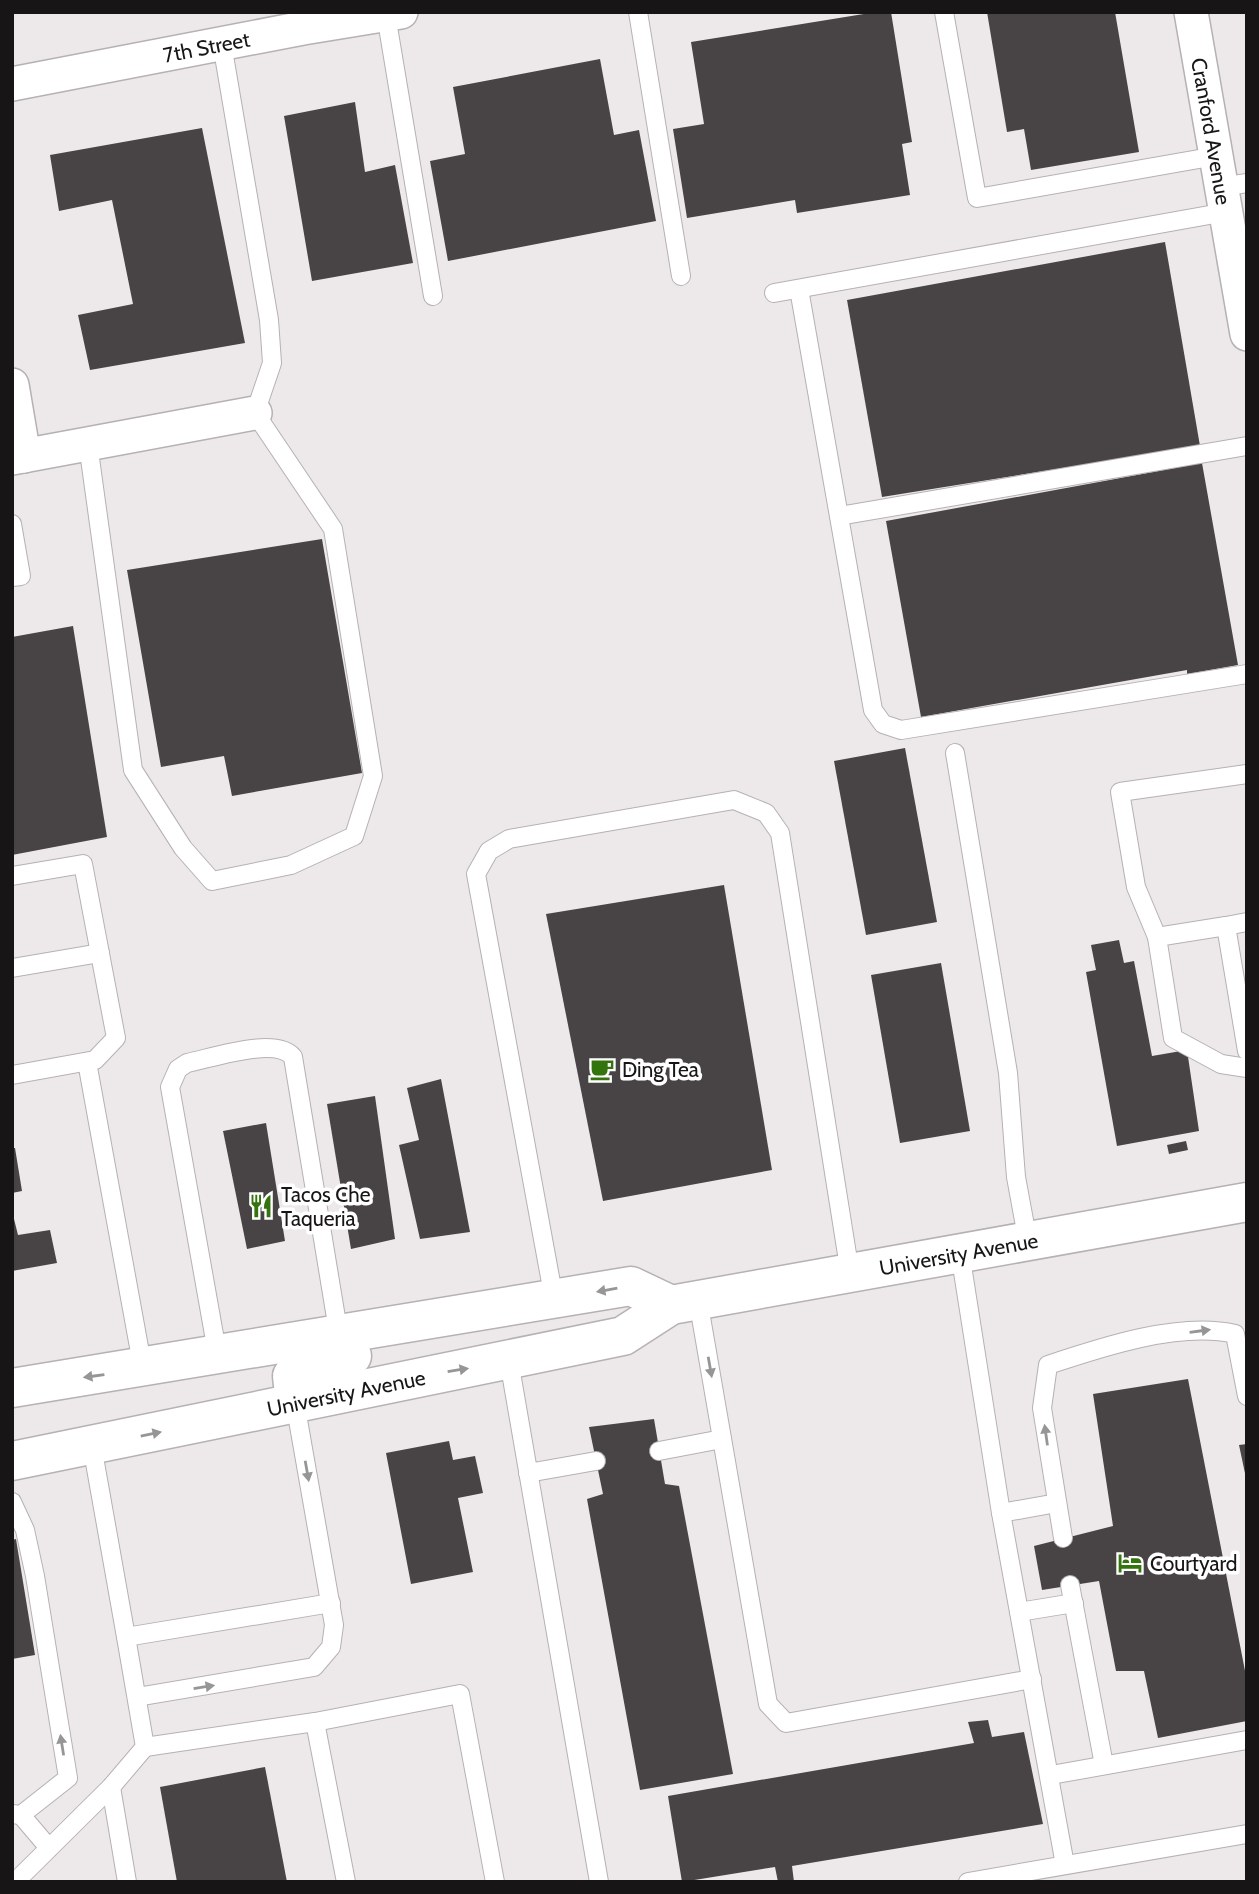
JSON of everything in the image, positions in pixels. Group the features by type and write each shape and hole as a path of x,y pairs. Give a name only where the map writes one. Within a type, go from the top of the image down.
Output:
{"main road":[{"name":"University Avenue","path":"12,1461 509,1362 623,1336 684,1303 1247,1202"},
{"path":"12,1388 218,1357 631,1286 684,1303"},
{"path":"295,1404 292,1376 313,1364 469,1333 540,1302"}],"street":[{"name":"Cranford Avenue","path":"1191,12 1227,185 1247,334"},
{"name":"7th Street","path":"12,84 394,13"},
{"path":"12,385 18,457 255,413"}],"lane":[{"path":"638,12 681,276"},
{"path":"944,12 978,198 1227,185"},
{"path":"394,13 433,296"},
{"path":"88,444 133,770 183,848 212,881 291,864 355,836 373,776 333,530 255,413 272,363 269,320 222,44"},
{"path":"774,293 1227,185"},
{"path":"799,289 873,710 883,724 901,730 1247,674"},
{"path":"839,516 1247,446"},
{"path":"12,524 21,576 12,578"},
{"path":"955,753 1008,1073 1016,1177 1028,1242"},
{"path":"1247,774 1120,792 1136,887 1157,937 1173,1038 1221,1064 1247,1068"},
{"path":"540,1302 476,874 489,850 509,839 733,800 766,813 780,833 850,1273"},
{"path":"12,876 83,864 116,1038 95,1060 12,1075"},
{"path":"1157,937 1247,922"},
{"path":"1226,926 1247,1051"},
{"path":"12,968 100,953"},
{"path":"218,1357 170,1087 178,1069 187,1063 269,1046 287,1050 293,1057 339,1336"},
{"path":"88,1062 143,1369"},
{"path":"960,1254 1001,1513 1051,1775 1065,1864"},
{"path":"684,1303 722,1439 768,1704 786,1723 1032,1679"},
{"path":"1063,1538 1042,1408 1048,1365 1105,1346 1213,1329 1236,1335 1247,1396"},
{"path":"509,1362 599,1882"},
{"path":"137,1697 314,1667 331,1647 334,1625 331,1603 295,1404"},
{"path":"659,1451 722,1439"},
{"path":"92,1446 145,1747"},
{"path":"528,1473 596,1461"},
{"path":"12,1502 25,1530 35,1576 68,1778 17,1814 49,1848"},
{"path":"1001,1513 1057,1503"},
{"path":"1019,1612 1072,1594 1104,1765"},
{"path":"125,1637 331,1603"},
{"path":"15,1882 111,1787 145,1747 315,1722 460,1694 495,1882"},
{"path":"315,1722 346,1882"},
{"path":"1051,1775 1247,1740"},
{"path":"111,1787 127,1882"},
{"path":"968,1882 1065,1864 1098,1862 1247,1834"}],"building":[{"path":"876,12 891,12 912,142 902,144 910,195 797,213 795,200 687,218 673,129 704,124 691,42"},
{"path":"987,12 1115,12 1139,152 1031,170 1024,129 1007,132"},
{"path":"600,59 614,135 639,130 656,221 448,261 430,161 465,154 453,87"},
{"path":"355,102 365,172 395,165 413,263 312,281 284,116"},
{"path":"202,128 245,343 90,370 78,315 133,304 112,200 59,211 50,155"},
{"path":"1165,242 1200,446 882,497 847,300"},
{"path":"1202,463 1238,665 1187,674 1187,670 921,717 886,521"},
{"path":"322,539 362,773 232,796 224,756 161,767 127,570"},
{"path":"73,626 107,837 12,855 12,637"},
{"path":"905,748 937,922 866,935 834,761"},
{"path":"724,885 772,1170 603,1201 546,914"},
{"path":"1119,940 1124,963 1134,961 1152,1056 1187,1050 1199,1131 1117,1146 1086,972 1096,970 1091,945"},
{"path":"941,963 970,1131 900,1143 871,975"},
{"path":"441,1079 470,1232 420,1239 399,1145 419,1140 407,1088"},
{"path":"375,1096 395,1239 351,1249 327,1104"},
{"path":"266,1123 285,1241 247,1249 223,1131"},
{"path":"1186,1141 1188,1150 1169,1154 1167,1145"},
{"path":"12,1148 15,1148 22,1191 12,1193"},
{"path":"13,1215 18,1235 50,1230 57,1263 12,1271"},
{"name":"Courtyard","path":"1188,1379 1247,1681 1247,1721 1158,1738 1144,1671 1116,1671 1099,1581 1042,1590 1034,1546 1113,1526 1093,1394"},
{"path":"654,1419 665,1484 679,1486 733,1774 640,1790 587,1499 603,1494 589,1427"},
{"path":"449,1441 453,1460 475,1456 483,1493 458,1498 473,1572 411,1584 386,1453"},
{"path":"1247,1444 1247,1478 1246,1478 1239,1445"},
{"path":"16,1539 35,1655 12,1659 12,1540"},
{"path":"988,1720 992,1737 1024,1732 1043,1824 792,1866 794,1882 778,1882 775,1867 682,1882 668,1796 974,1743 968,1722"},
{"path":"265,1767 287,1882 177,1882 160,1787"}],"place":[{"name":"Ding Tea","path":"602,1069"},
{"name":"Tacos Che Taqueria","path":"261,1206"},
{"name":"Courtyard","path":"1130,1563"}]}
